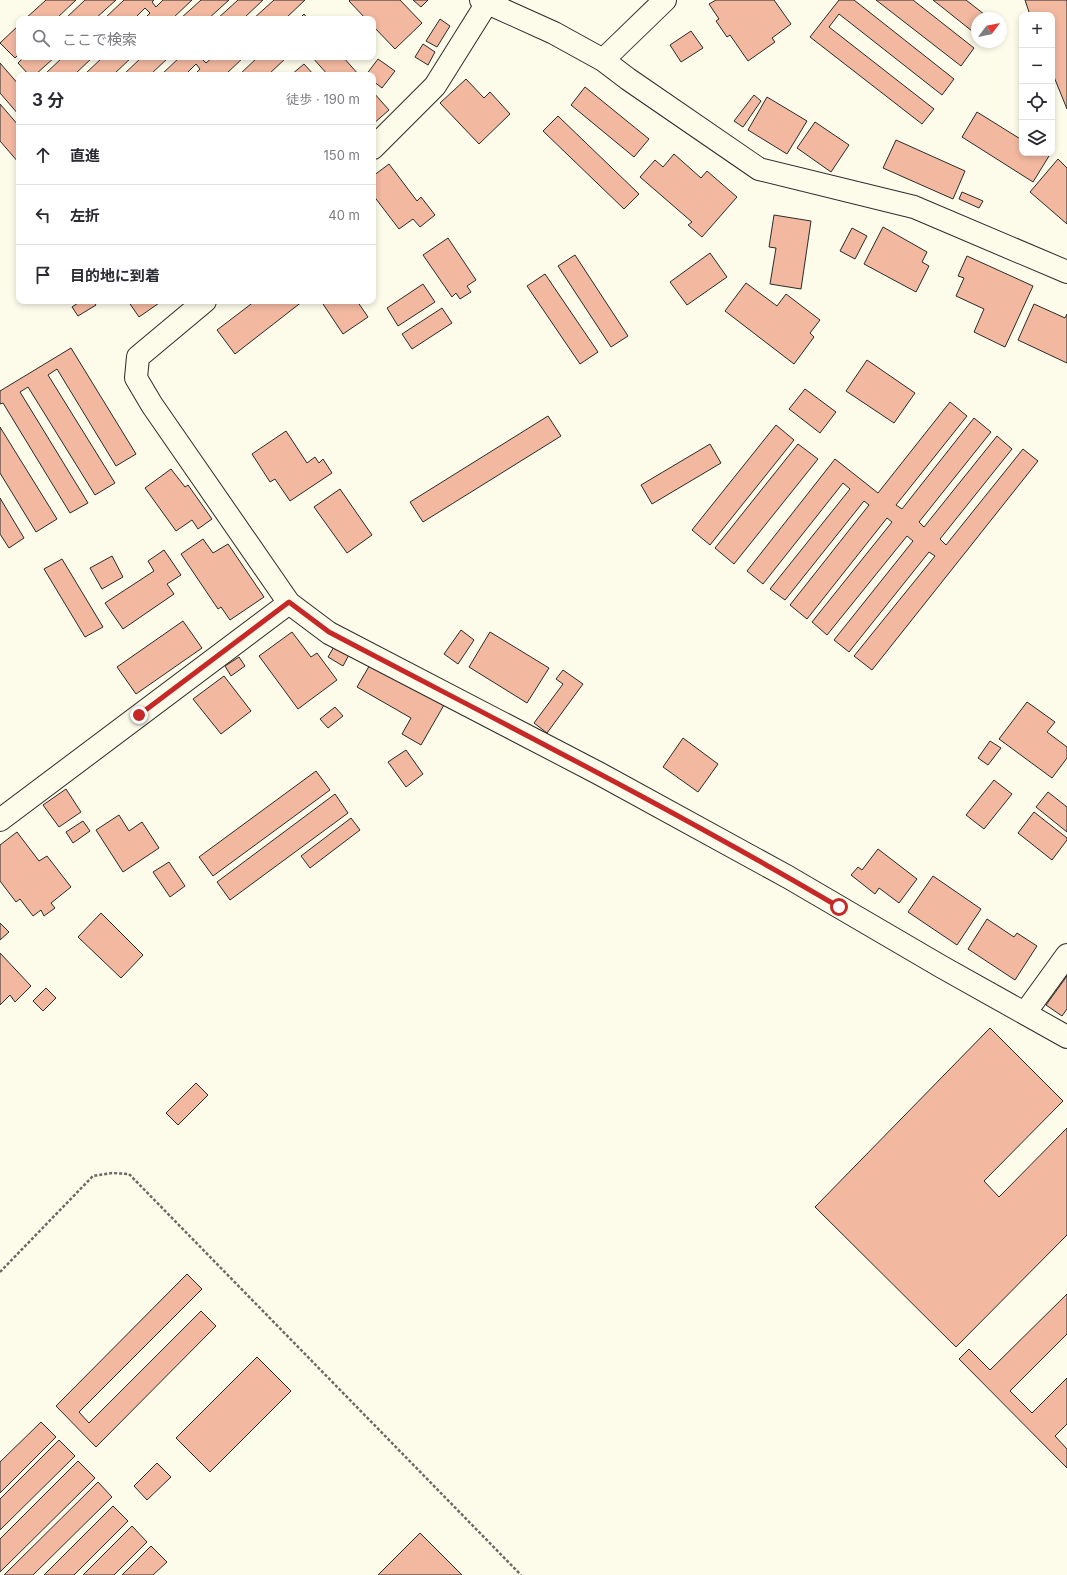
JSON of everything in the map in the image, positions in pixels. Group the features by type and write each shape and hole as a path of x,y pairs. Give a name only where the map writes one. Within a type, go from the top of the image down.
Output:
{"street":[{"path":"603,60 665,0"},
{"path":"376,145 435,86 484,2 554,32 603,60 628,79 759,169 914,207 1067,272"},
{"path":"201,304 138,356 136,378 152,405 289,602 329,632 600,774 788,877 942,967 1067,1037"},
{"path":"0,820 289,602"},
{"path":"1025,1013 1067,955"}],"path":[{"path":"0,1272 93,1176 112,1173 129,1174 521,1575"}],"building":[{"path":"46,0 76,0 59,16 28,16"},
{"path":"85,0 116,0 98,16 68,16"},
{"path":"124,0 154,0 152,2 156,7 163,0 192,0 175,16 147,16 150,13 145,8 137,16 107,16"},
{"path":"201,0 229,0 211,16 183,16"},
{"path":"238,0 263,0 246,16 220,16"},
{"path":"274,0 305,0 288,16 256,16"},
{"path":"400,0 422,23 395,49 376,29 376,16 363,16 349,1"},
{"path":"413,0 428,0 421,7"},
{"path":"716,0 774,0 791,24 772,38 775,42 748,61 730,35 727,37 716,21 719,19 709,4"},
{"path":"839,0 854,0 954,79 942,95 839,14 829,27 934,109 922,124 810,37"},
{"path":"876,0 913,0 971,46 971,48 974,48 961,66"},
{"path":"933,0 966,0 981,12 971,12 971,30"},
{"path":"1025,0 1067,0 1067,109 1055,79 1055,12 1029,12"},
{"path":"440,19 450,26 437,47 426,41"},
{"path":"16,28 15,58 0,43"},
{"path":"691,31 703,48 681,62 670,45"},
{"path":"423,44 435,52 428,65 415,57"},
{"path":"378,59 395,71 382,88 376,83 376,72 368,72"},
{"path":"21,60 52,60 38,72 26,72 18,63"},
{"path":"60,60 90,60 77,72 47,72"},
{"path":"100,60 129,60 116,72 87,72"},
{"path":"139,60 166,60 153,72 126,72"},
{"path":"177,60 203,60 206,63 210,60 241,60 228,72 197,72 200,69 196,64 188,72 164,72"},
{"path":"255,60 284,60 271,72 242,72"},
{"path":"315,60 346,60 356,72 325,72"},
{"path":"0,63 16,82 16,112 0,93"},
{"path":"304,64 311,72 295,72"},
{"path":"466,79 484,98 490,92 510,114 479,144 440,103"},
{"path":"585,87 649,139 634,157 571,105"},
{"path":"376,95 389,110 376,121"},
{"path":"754,95 761,101 743,127 734,121"},
{"path":"767,97 807,121 787,154 748,130"},
{"path":"0,104 16,123 16,160 0,141"},
{"path":"977,112 1019,138 1019,156 1049,156 1033,182 962,137"},
{"path":"558,116 639,194 624,209 543,131"},
{"path":"815,122 849,145 831,172 797,148"},
{"path":"896,140 965,171 953,199 883,168"},
{"path":"674,154 701,178 707,171 737,197 702,237 688,225 692,222 640,177 655,160 663,167"},
{"path":"1058,159 1067,168 1067,224 1030,192"},
{"path":"389,164 417,201 421,197 435,215 420,227 413,219 399,229 376,199 376,174"},
{"path":"962,192 983,201 979,208 959,199"},
{"path":"774,215 811,221 801,289 770,284 776,248 769,247"},
{"path":"883,227 927,252 922,262 929,266 916,292 864,264"},
{"path":"852,228 867,236 855,259 840,251"},
{"path":"448,238 476,280 467,286 471,292 460,299 456,293 452,297 423,255"},
{"path":"710,253 727,277 687,305 670,282"},
{"path":"575,255 628,336 611,347 558,266"},
{"path":"967,256 1033,286 1005,347 974,332 984,309 956,296 964,278 958,276"},
{"path":"545,274 598,352 580,364 527,286"},
{"path":"746,283 777,306 786,294 820,320 810,333 814,337 794,364 725,311"},
{"path":"423,284 435,302 398,326 387,308"},
{"path":"76,304 96,305 78,316 72,307"},
{"path":"130,304 158,304 139,317"},
{"path":"251,304 299,304 235,354 217,330"},
{"path":"323,304 359,304 368,317 343,334"},
{"path":"1034,304 1065,318 1067,314 1067,363 1018,340"},
{"path":"442,308 452,323 412,349 402,334"},
{"path":"71,348 136,454 116,466 57,369 48,375 115,483 95,495 28,387 20,392 88,503 70,513 3,403 0,404 0,391"},
{"path":"867,360 915,393 894,423 846,391"},
{"path":"805,389 836,412 820,433 789,409"},
{"path":"950,402 967,416 896,505 902,509 974,418 991,432 919,522 924,527 997,436 1012,449 940,539 946,545 1023,449 1038,461 872,670 854,656 935,556 929,552 849,652 834,640 913,541 907,536 827,635 812,622 892,522 887,518 807,619 790,605 869,505 864,501 785,600 770,589 850,489 843,483 763,584 747,571 835,459 878,493"},
{"path":"548,416 561,436 423,522 410,502"},
{"path":"776,425 794,440 710,545 692,530"},
{"path":"0,427 57,519 36,532 0,473"},
{"path":"286,431 307,463 315,457 319,463 323,459 332,473 290,501 275,479 270,482 252,454"},
{"path":"710,444 721,463 652,504 641,485"},
{"path":"798,444 818,459 734,564 715,548"},
{"path":"171,469 185,487 188,485 212,519 198,529 192,520 176,531 145,488"},
{"path":"340,489 372,535 347,553 314,507"},
{"path":"0,498 24,538 9,548 0,534"},
{"path":"203,539 213,553 228,544 264,597 230,620 221,607 218,609 181,554"},
{"path":"164,550 181,575 167,584 174,594 123,629 105,603 154,571 148,561"},
{"path":"112,556 123,577 102,589 90,568"},
{"path":"62,559 103,627 85,637 44,569"},
{"path":"183,621 202,648 136,694 117,667"},
{"path":"461,630 474,640 458,664 444,654"},
{"path":"292,632 311,657 317,653 337,680 298,709 259,656"},
{"path":"490,632 549,668 527,703 469,667"},
{"path":"335,645 350,653 343,666 328,657"},
{"path":"239,657 245,666 231,676 225,666"},
{"path":"371,663 444,705 421,745 402,734 411,718 357,687"},
{"path":"563,670 583,684 547,733 534,723 563,684 556,679"},
{"path":"224,676 251,711 221,734 193,699"},
{"path":"1027,702 1055,722 1047,732 1067,747 1067,758 1052,778 999,739"},
{"path":"335,707 343,716 328,728 320,719"},
{"path":"683,738 718,764 698,792 663,767"},
{"path":"990,741 1001,748 988,765 978,758"},
{"path":"406,750 423,774 406,787 388,762"},
{"path":"316,771 330,790 213,876 199,857"},
{"path":"994,780 1012,794 984,829 966,815"},
{"path":"66,789 81,812 59,827 43,805"},
{"path":"1048,792 1067,807 1067,832 1036,807"},
{"path":"335,794 348,813 230,900 217,882"},
{"path":"1034,812 1067,838 1052,860 1018,833"},
{"path":"119,815 129,831 142,822 159,848 123,872 96,830"},
{"path":"351,818 360,830 310,868 301,856"},
{"path":"83,821 90,831 73,843 66,832"},
{"path":"17,832 39,861 47,856 71,887 51,903 55,908 44,916 41,910 33,916 20,899 16,902 0,881 0,845"},
{"path":"878,849 917,879 899,903 879,888 875,894 851,875 858,867 862,870"},
{"path":"169,862 185,886 170,897 153,872"},
{"path":"933,876 981,909 957,945 908,912"},
{"path":"101,913 143,955 121,978 78,937"},
{"path":"987,919 1014,937 1017,933 1037,946 1015,980 968,949"},
{"path":"0,923 9,932 0,940"},
{"path":"0,953 31,986 15,1002 10,995 0,1005"},
{"path":"1067,976 1067,1009 1062,1016 1046,1005"},
{"path":"46,988 56,998 43,1011 33,1001"},
{"path":"990,1028 1063,1101 984,1181 999,1197 1067,1128 1067,1235 956,1347 815,1207"},
{"path":"196,1083 208,1095 178,1125 166,1113"},
{"path":"187,1274 202,1289 79,1412 89,1423 201,1311 216,1326 96,1447 56,1406"},
{"path":"1067,1294 1067,1334 1010,1391 1032,1413 1067,1378 1067,1424 1055,1436 1067,1449 1067,1468 959,1359 969,1349 990,1370"},
{"path":"257,1357 291,1391 210,1472 176,1438"},
{"path":"41,1422 56,1437 0,1493 0,1462"},
{"path":"59,1440 75,1456 0,1530 0,1499"},
{"path":"78,1461 95,1478 0,1572 0,1539"},
{"path":"157,1463 171,1477 147,1500 134,1486"},
{"path":"98,1482 112,1497 33,1575 4,1575"},
{"path":"113,1506 128,1521 74,1575 44,1575"},
{"path":"132,1526 147,1542 114,1575 83,1575"},
{"path":"420,1533 462,1575 378,1575"},
{"path":"151,1546 167,1562 153,1575 122,1575"}],"route":[{"path":"139,715 289,602 329,632 600,774 788,877 839,907"}]}
